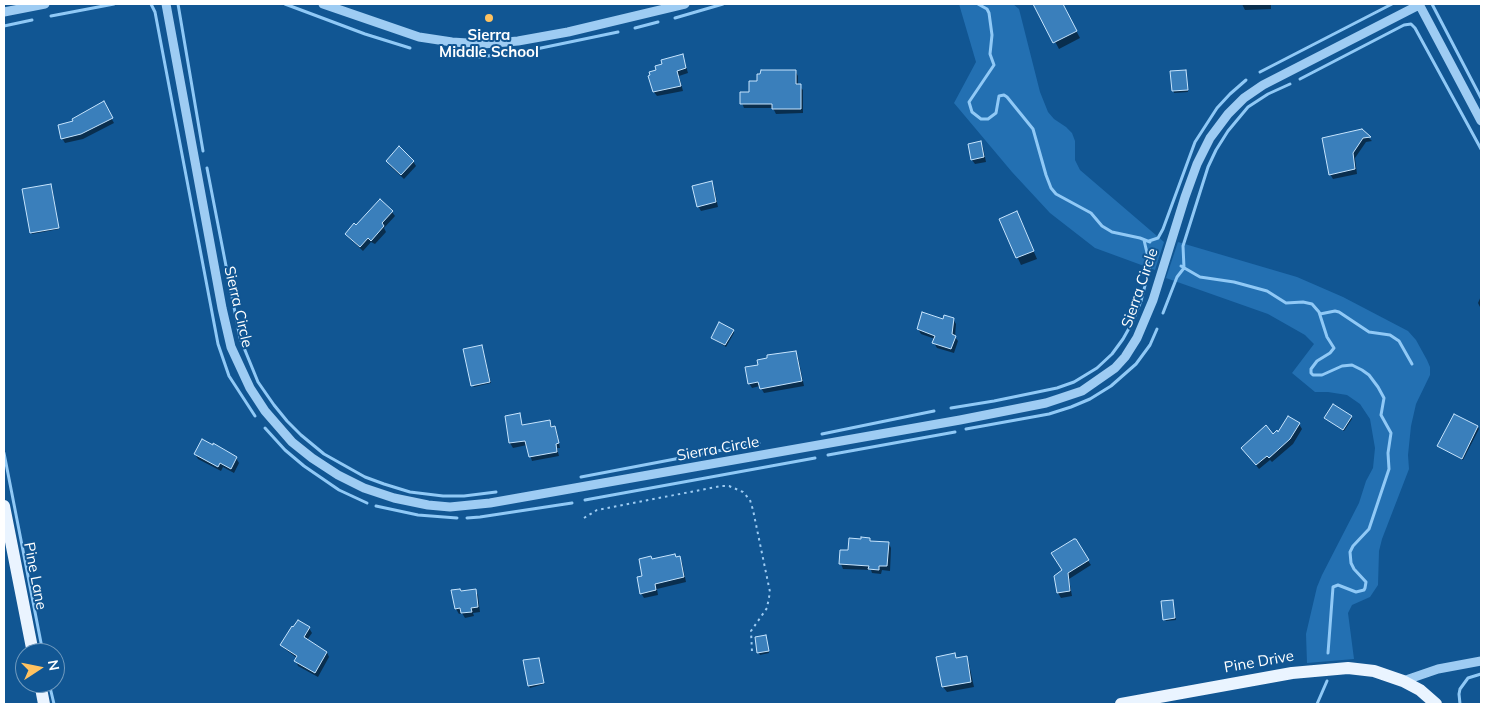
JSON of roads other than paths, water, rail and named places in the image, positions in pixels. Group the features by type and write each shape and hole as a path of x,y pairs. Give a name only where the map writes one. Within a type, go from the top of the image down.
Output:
{"main road":[{"name":"Pine Lane","path":"4,506 31,643"},
{"name":"Pine Drive","path":"1121,704 1248,680 1325,669 1364,670 1383,674 1420,690 1436,704"}],"street":[{"path":"4,12 45,4"},
{"name":"Sierra Circle","path":"166,4 222,308 234,355 253,394 270,418 292,442 338,475 364,488 400,500 450,507 484,504 952,421 1046,403 1082,391 1115,368 1125,357 1137,338 1153,300 1197,164 1210,138 1231,110 1249,94 1276,77 1419,4"},
{"path":"323,4 419,37 478,44 518,41 561,33 685,4"},
{"path":"1419,4 1481,121"},
{"path":"1402,681 1438,669 1481,661"}],"waterway":[{"path":"51,16 114,4"},
{"path":"151,4 155,12 218,344 229,376 255,416"},
{"path":"178,4 203,151"},
{"path":"285,4 365,34 410,48"},
{"path":"675,18 723,4"},
{"path":"978,4 987,9 989,13 992,35 990,54 994,65 969,102 972,112 981,119 988,119 996,113 999,96 1004,95 1007,97 1033,129 1046,175 1051,188 1056,194 1091,213 1102,226 1112,232 1150,242"},
{"path":"1260,72 1392,4"},
{"path":"1432,4 1481,98"},
{"path":"4,26 32,20"},
{"path":"635,28 658,22"},
{"path":"1300,79 1404,25 1411,24 1415,28 1481,149"},
{"path":"454,56 478,57 517,53 618,32"},
{"path":"1149,241 1158,238 1163,229 1195,142 1217,108 1246,80"},
{"path":"1163,313 1177,277 1184,268 1183,246 1208,167 1216,150 1228,131 1248,107 1268,94 1290,84"},
{"path":"207,168 240,338 258,382 287,421 324,454 365,477 384,484 410,492 443,496 464,496 496,492"},
{"path":"951,408 1057,388 1074,382 1097,368 1112,354 1123,339 1141,301 1150,266 1144,240"},
{"path":"1181,266 1200,277 1234,282 1267,291 1286,303 1303,302 1312,304 1319,312 1327,337 1334,348 1330,353 1317,361 1311,369 1311,373 1313,375 1322,375 1342,366 1352,365 1369,375 1384,398 1381,415 1391,433 1388,453 1389,469 1369,529 1353,546 1350,552 1351,563 1366,582 1365,588 1356,592 1338,585 1333,587 1328,653"},
{"path":"1320,314 1339,312 1369,332 1390,335 1399,341 1412,364"},
{"path":"966,429 1049,414 1090,399 1111,386 1136,364 1150,345 1157,329"},
{"path":"822,434 934,411"},
{"path":"265,428 285,450 304,466 339,490 367,503"},
{"path":"828,455 955,432"},
{"path":"581,477 759,443"},
{"path":"4,453 41,643"},
{"path":"585,500 815,458"},
{"path":"467,518 572,503"},
{"path":"376,506 418,515 457,518"},
{"path":"1460,704 1460,689 1468,678 1481,674"},
{"path":"1317,704 1327,681"},
{"path":"51,693 54,704"}],"place":[{"name":"Sierra Middle School","path":"489,18"}]}
